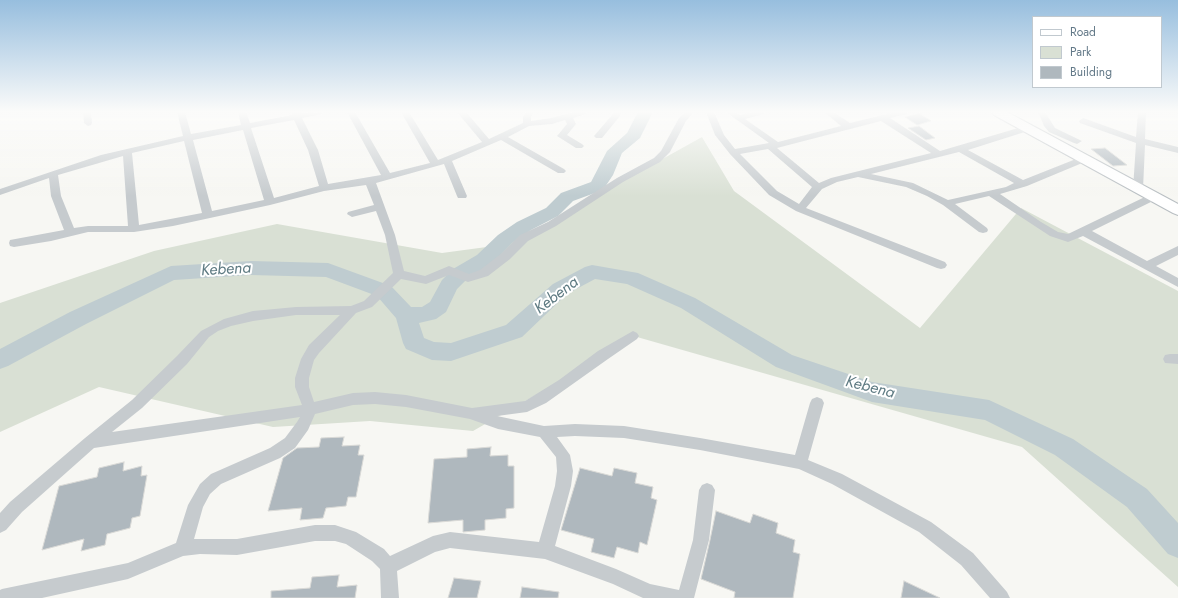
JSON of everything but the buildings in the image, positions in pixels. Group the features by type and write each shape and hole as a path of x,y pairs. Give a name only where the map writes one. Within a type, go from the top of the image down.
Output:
{"main road":[{"path":"1050,140 1178,210"}],"street":[{"path":"3,191 53,173 127,152 179,140"},
{"path":"188,140 208,215"},
{"path":"251,140 270,202"},
{"path":"308,140 313,150 324,188"},
{"path":"366,140 387,177"},
{"path":"422,140 436,164"},
{"path":"485,140 488,143"},
{"path":"14,243 88,229 134,228 173,223 270,202 324,188 370,181 436,164 495,140"},
{"path":"507,140 561,172"},
{"path":"569,140 579,146"},
{"path":"399,274 426,280 432,279 446,271 472,278 484,273 506,256 524,238 552,224 620,180 657,160 665,152 671,140"},
{"path":"724,140 772,194 800,208 941,265"},
{"path":"765,140 818,187"},
{"path":"733,152 773,146 797,140"},
{"path":"917,140 938,154"},
{"path":"800,208 818,187 855,174 960,149 989,140"},
{"path":"1137,140 1178,150"},
{"path":"1138,189 1140,141"},
{"path":"960,149 1023,184"},
{"path":"127,152 134,228"},
{"path":"947,203 1023,184 1084,159"},
{"path":"447,160 462,196"},
{"path":"53,173 56,196 70,232"},
{"path":"855,174 909,186 931,194 947,203 983,230"},
{"path":"370,181 390,235 399,274"},
{"path":"991,193 1024,216 1054,234 1068,238 1154,197"},
{"path":"352,214 380,208"},
{"path":"1083,231 1178,283"},
{"path":"1147,266 1178,250"},
{"path":"0,525 16,507 90,442 137,404 182,360 205,334 214,328 228,322 253,316 296,310 352,310 368,304 399,274"},
{"path":"183,548 196,505 205,489 216,479 275,453 290,443 303,426 310,409 302,387 302,378 308,359 314,349 352,310"},
{"path":"471,413 512,409 527,406 542,399 632,336"},
{"path":"90,442 229,421 288,414 353,399 376,398 406,401 471,413 498,423 544,432 574,430 624,432 700,444 800,463 850,486 925,527 967,559 1001,598"},
{"path":"800,463 817,403"},
{"path":"544,432 564,455 565,471 563,486 545,551"},
{"path":"685,598 701,540 707,490"},
{"path":"2,598 128,571 183,548 200,546 237,547 315,533 335,533 350,538 378,555 388,566 390,598"},
{"path":"388,566 434,544 450,540 545,551 616,577 646,595 678,598"}],"green space":[{"path":"697,140 704,140 734,191 920,328 1021,208 1178,291 1178,587 1022,447 637,337 473,431 370,421 273,427 99,387 0,432 0,303 154,251 277,224 442,253 509,244"}],"waterway":[{"path":"406,315 420,315 428,313 438,307 449,285 460,274 484,260 505,239 524,226 552,212 567,197 597,186 615,151 628,140"},
{"name":"Kebena","path":"0,360 78,318 171,273 251,268 328,270 384,291 406,315"},
{"name":"Kebena","path":"406,315 414,343 432,351 451,352 514,331 560,289 592,272 631,278 688,303 784,361 872,392 989,410 1064,447 1137,498 1178,544"}]}
